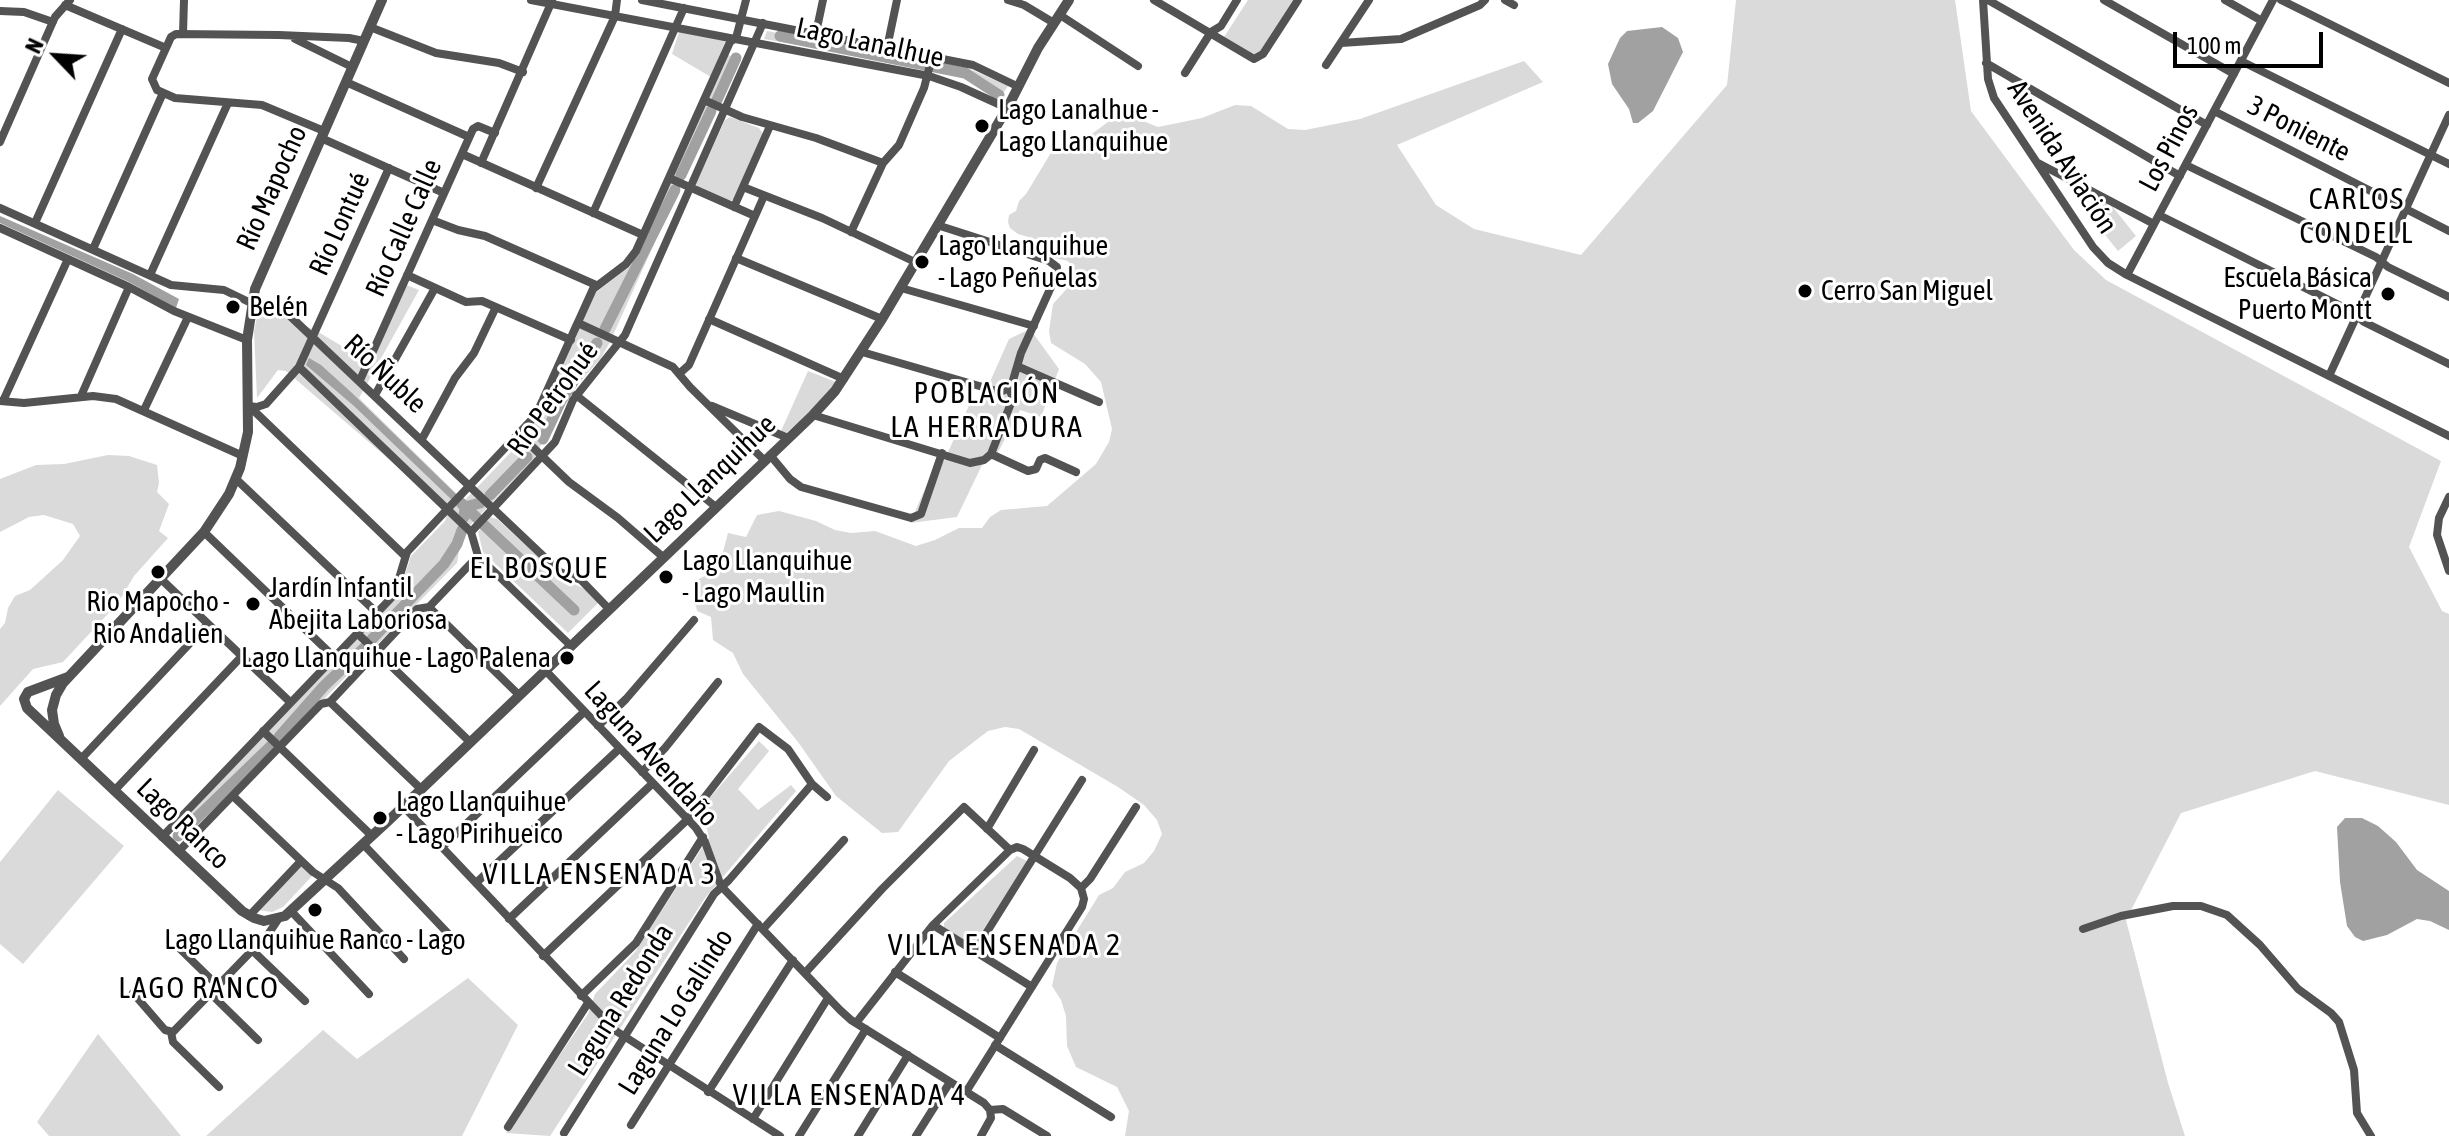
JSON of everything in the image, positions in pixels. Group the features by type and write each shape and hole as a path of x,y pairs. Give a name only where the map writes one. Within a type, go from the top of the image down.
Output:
{"street":[{"path":"183,34 184,0"},
{"name":"Río Mapocho","path":"64,742 56,730 52,710 56,695 68,677 204,532 222,507 236,479 243,456 248,406 247,340 251,303 268,253 382,0"},
{"name":"Lago Lanalhue","path":"531,0 929,76 1007,108"},
{"path":"536,188 615,16 617,0"},
{"name":"Lago Lanalhue","path":"642,0 981,67 1019,87"},
{"name":"Río Petrohué","path":"162,837 396,592 405,556 540,409 596,285 626,264 643,235 730,42 736,38 746,0"},
{"path":"816,33 823,0"},
{"path":"887,48 897,0"},
{"path":"1008,0 1057,19 1138,66"},
{"name":"Lago Llanquihue","path":"171,1032 252,950 279,918 291,911 368,840 813,415 862,352 1007,108 1032,58 1069,0"},
{"path":"1185,73 1211,32 1221,26 1237,0"},
{"path":"1158,1 1204,31 1257,59 1298,0"},
{"path":"1326,65 1369,0"},
{"path":"1341,43 1401,39 1480,5 1485,0"},
{"path":"1985,0 2207,125"},
{"name":"Avenida Aviación","path":"1985,0 1986,63 1994,98 2100,256 2127,275 2449,436"},
{"name":"3 Poniente","path":"2104,0 2234,74"},
{"path":"2225,0 2262,21"},
{"name":"Los Pinos","path":"2127,275 2273,0"},
{"path":"2281,0 2449,83"},
{"path":"0,142 53,22 68,2 166,48"},
{"name":"Río Calle Calle","path":"481,163 552,2"},
{"path":"593,213 684,8"},
{"path":"0,11 24,12 53,22"},
{"name":"Río Petrohué","path":"471,532 559,437 576,395 621,342 763,23"},
{"path":"370,27 436,53 499,63 523,72"},
{"path":"35,223 122,29"},
{"path":"364,41 289,36 173,35 152,79 153,86 181,100 268,106 444,193"},
{"path":"289,36 352,67"},
{"path":"851,232 883,163 899,145 929,76 932,57"},
{"path":"2241,61 2449,164"},
{"path":"1986,63 2180,176"},
{"path":"346,82 469,137 478,126 495,133"},
{"path":"93,249 163,93"},
{"path":"704,100 770,126 816,138 883,163"},
{"path":"150,275 228,103"},
{"name":"3 Poniente","path":"2214,111 2449,231"},
{"path":"2329,376 2449,115"},
{"path":"734,207 770,126"},
{"name":"Río Calle Calle","path":"360,380 469,137"},
{"path":"462,154 643,235"},
{"path":"2036,162 2154,224"},
{"path":"2186,165 2449,297"},
{"name":"Río Lontué","path":"248,406 266,404 299,367 389,168"},
{"path":"669,178 755,216"},
{"path":"743,187 915,262"},
{"path":"680,373 689,365 764,196"},
{"name":"Río Ñuble","path":"0,208 177,287 224,290 251,303 284,312 360,380 560,572 581,580 609,609"},
{"path":"2159,215 2449,364"},
{"path":"432,220 490,238 596,285"},
{"path":"862,352 1000,392 1009,389 1019,367 1021,353 1056,276 1055,264 937,225"},
{"path":"0,240 2,229 188,317 247,340"},
{"path":"736,258 882,319"},
{"path":"68,259 1,401 24,403 81,396 116,399 243,456"},
{"path":"407,275 466,302 478,300 571,340"},
{"path":"81,396 129,287"},
{"name":"Río Calle Calle","path":"375,395 435,288"},
{"path":"901,288 1034,326"},
{"path":"422,439 455,378 474,353 496,307"},
{"path":"144,410 188,317"},
{"path":"709,319 844,379"},
{"path":"578,323 664,361 680,373 706,403 801,487 914,518 922,511 942,453"},
{"name":"Río Ñuble","path":"299,367 471,532"},
{"path":"1019,367 1099,402"},
{"path":"813,415 973,463 991,454 1013,401 1014,396 1009,389"},
{"path":"576,395 716,507"},
{"path":"706,403 788,438"},
{"path":"248,406 405,556"},
{"path":"519,434 569,482 612,512 663,557"},
{"path":"991,454 1026,471 1034,470 1045,458 1076,472"},
{"path":"236,479 376,612"},
{"path":"2449,497 2437,535 2449,571"},
{"path":"204,532 334,657"},
{"path":"471,532 478,556 571,646"},
{"path":"178,852 321,704 330,702 417,609 429,607 478,556"},
{"path":"161,579 290,702"},
{"path":"429,607 519,695"},
{"path":"598,726 626,699 694,620"},
{"path":"81,759 208,624"},
{"path":"357,633 470,742"},
{"path":"114,791 242,656"},
{"name":"Laguna Avendaño","path":"545,670 688,819 703,837 721,886 828,998 856,1023 987,1105 990,1110 1003,1109 1047,1136"},
{"name":"Río Mapocho","path":"64,742 30,712 24,699 31,690 68,677"},
{"path":"642,772 718,682"},
{"path":"330,702 421,789"},
{"path":"442,847 584,712"},
{"path":"543,956 688,819 759,727 788,749 812,784 827,797"},
{"path":"263,731 368,840 459,945"},
{"name":"Lago Ranco","path":"64,742 249,916"},
{"path":"476,883 619,749"},
{"path":"987,829 1034,750"},
{"path":"975,951 1082,780"},
{"path":"509,919 653,783"},
{"name":"Laguna Redonda","path":"564,1133 714,894 812,784"},
{"path":"233,796 301,861 338,888 404,959"},
{"path":"403,806 623,1037 780,1136"},
{"path":"805,973 882,889 964,807 1010,850"},
{"path":"1081,888 1136,807"},
{"name":"Laguna Redonda","path":"508,1127 585,1000 636,943 703,837"},
{"name":"Laguna Lo Galindo","path":"631,1125 761,926 844,840"},
{"path":"856,1023 933,925 1010,850 1020,848 1070,878 1081,888 1084,899 1082,907 966,1092"},
{"path":"279,918 264,921 249,916 301,861"},
{"path":"2083,929 2121,916 2173,906 2201,906 2227,915 2260,945 2298,989 2339,1022 2354,1070 2357,1113 2371,1136"},
{"path":"291,911 369,994"},
{"path":"933,925 1032,987"},
{"path":"178,947 258,1040"},
{"path":"252,950 305,1001"},
{"path":"708,1092 793,960"},
{"path":"895,972 1111,1117"},
{"path":"133,993 149,1009 151,1016 171,1032 173,1042 219,1087"},
{"path":"753,1119 828,998"},
{"path":"799,1136 866,1029"},
{"path":"858,1136 908,1055"},
{"path":"916,1136 950,1082"},
{"path":"981,1136 991,1118 990,1110"}],"shaded area":[{"path":"1248,0 1293,0 1259,53 1254,55 1224,37"},
{"path":"1736,0 1955,0 1971,111 2074,250 2106,280 2441,461 2409,547 2442,611 2449,614 2449,805 2315,771 2181,813 2126,920 2168,1083 2185,1136 1125,1136 1129,1111 1117,1087 1076,1067 1067,1046 1066,1016 1052,986 1057,963 1099,895 1113,888 1125,872 1144,863 1154,851 1162,834 1157,820 1144,805 1118,787 1019,729 1005,727 988,731 949,761 898,832 882,833 836,796 798,742 743,674 733,653 713,640 711,617 697,611 694,594 697,580 708,574 723,552 728,533 746,537 757,515 779,511 816,521 835,530 851,533 875,531 916,546 959,528 982,528 990,517 1001,510 1047,506 1096,464 1109,442 1112,429 1101,382 1085,364 1051,343 1049,331 1053,304 1072,283 1074,270 1068,261 1055,258 1049,243 1018,234 1008,222 1009,215 1016,211 1019,201 1052,151 1068,141 1089,136 1112,119 1126,114 1158,127 1202,118 1235,105 1251,106 1288,129 1305,130 1360,119 1524,61 1543,82 1397,145 1436,205 1474,229 1581,255 1727,85"},
{"path":"1662,27 1678,38 1683,52 1653,111 1638,123 1633,123 1629,109 1612,84 1608,64 1620,38 1627,31"},
{"path":"767,31 970,69 1008,86 1001,97 964,78 917,66 764,39"},
{"path":"679,32 726,39 711,77 672,54"},
{"path":"724,54 738,58 609,344 601,358 563,401 534,459 453,543 459,551 457,563 188,838 177,827 399,593 411,556 445,521 448,510 286,371 278,370 257,398 254,331 259,308 315,330 365,360 399,282 419,290 359,398 464,501 512,451 536,414 572,324 590,297 634,263"},
{"path":"730,117 759,128 763,134 735,199 729,201 699,189 696,184 725,120"},
{"path":"2108,201 2136,236 2118,251 2090,216"},
{"path":"0,216 133,274 179,299 176,308 129,282 0,223"},
{"path":"1030,329 1059,369 1041,417 1020,410 995,458 982,465 957,517 910,523 935,466 944,461 971,401 980,404 1009,339"},
{"path":"309,358 352,393 457,495 452,500 354,406 306,365"},
{"path":"808,371 836,382 809,413 786,433 781,431"},
{"path":"108,455 129,456 157,465 157,492 169,504 159,531 168,538 134,576 118,603 63,662 33,669 0,706 0,629 5,623 8,608 15,596 30,590 63,560 80,536 73,524 44,515 29,517 0,532 0,479 36,465 64,464"},
{"path":"490,517 497,519 563,579 585,589 598,603 568,633 483,552 478,532"},
{"path":"759,741 769,751 738,789 758,810 791,785 796,791 705,898 550,1136 506,1133 588,1014 595,994 635,952 709,837 707,829 694,816"},
{"path":"58,790 124,846 23,964 0,944 0,862"},
{"path":"2345,818 2362,818 2378,826 2396,842 2417,870 2449,891 2449,930 2417,919 2387,935 2363,941 2355,937 2347,926 2340,882 2337,827"},
{"path":"1017,856 1027,861 976,941 971,944 944,928 944,923"},
{"path":"303,866 313,875 283,907 272,912 258,910 300,867"},
{"path":"468,978 518,1025 462,1136 206,1136 323,1030 357,1059"},
{"path":"98,1034 181,1136 49,1136 37,1122"}],"waterway":[{"path":"780,36 965,73 999,95"},
{"path":"717,100 736,58"},
{"path":"681,175 711,111"},
{"path":"605,329 675,190"},
{"path":"543,439 561,401 597,343"},
{"path":"490,495 527,457"},
{"path":"461,503 477,518"},
{"path":"464,517 465,507 480,503"},
{"path":"484,525 574,610"},
{"path":"372,639 444,564 462,530"},
{"path":"279,737 324,686 364,648"},
{"path":"178,836 271,746"}],"place":[{"name":"Lago Lanalhue - Lago Llanquihue","path":"982,126"},
{"name":"Lago Llanquihue - Lago Peñuelas","path":"922,262"},
{"name":"Cerro San Miguel","path":"1805,291"},
{"name":"Escuela Básica Puerto Montt","path":"2388,294"},
{"name":"Belén","path":"233,307"},
{"name":"Rio Mapocho - Rio Andalien","path":"158,572"},
{"name":"Lago Llanquihue - Lago Maullin","path":"666,577"},
{"name":"Jardín Infantil Abejita Laboriosa","path":"253,604"},
{"name":"Lago Llanquihue - Lago Palena","path":"567,658"},
{"name":"Lago Llanquihue - Lago Pirihueico","path":"380,818"},
{"name":"Lago Llanquihue Ranco - Lago","path":"315,910"}],"district":[{"name":"CARLOS CONDELL","path":"2357,217"},
{"name":"POBLACIÓN LA HERRADURA","path":"987,411"},
{"name":"EL BOSQUE","path":"539,569"},
{"name":"VILLA ENSENADA 3","path":"600,875"},
{"name":"VILLA ENSENADA 2","path":"1005,946"},
{"name":"LAGO RANCO","path":"199,989"},
{"name":"VILLA ENSENADA 4","path":"850,1096"}]}
